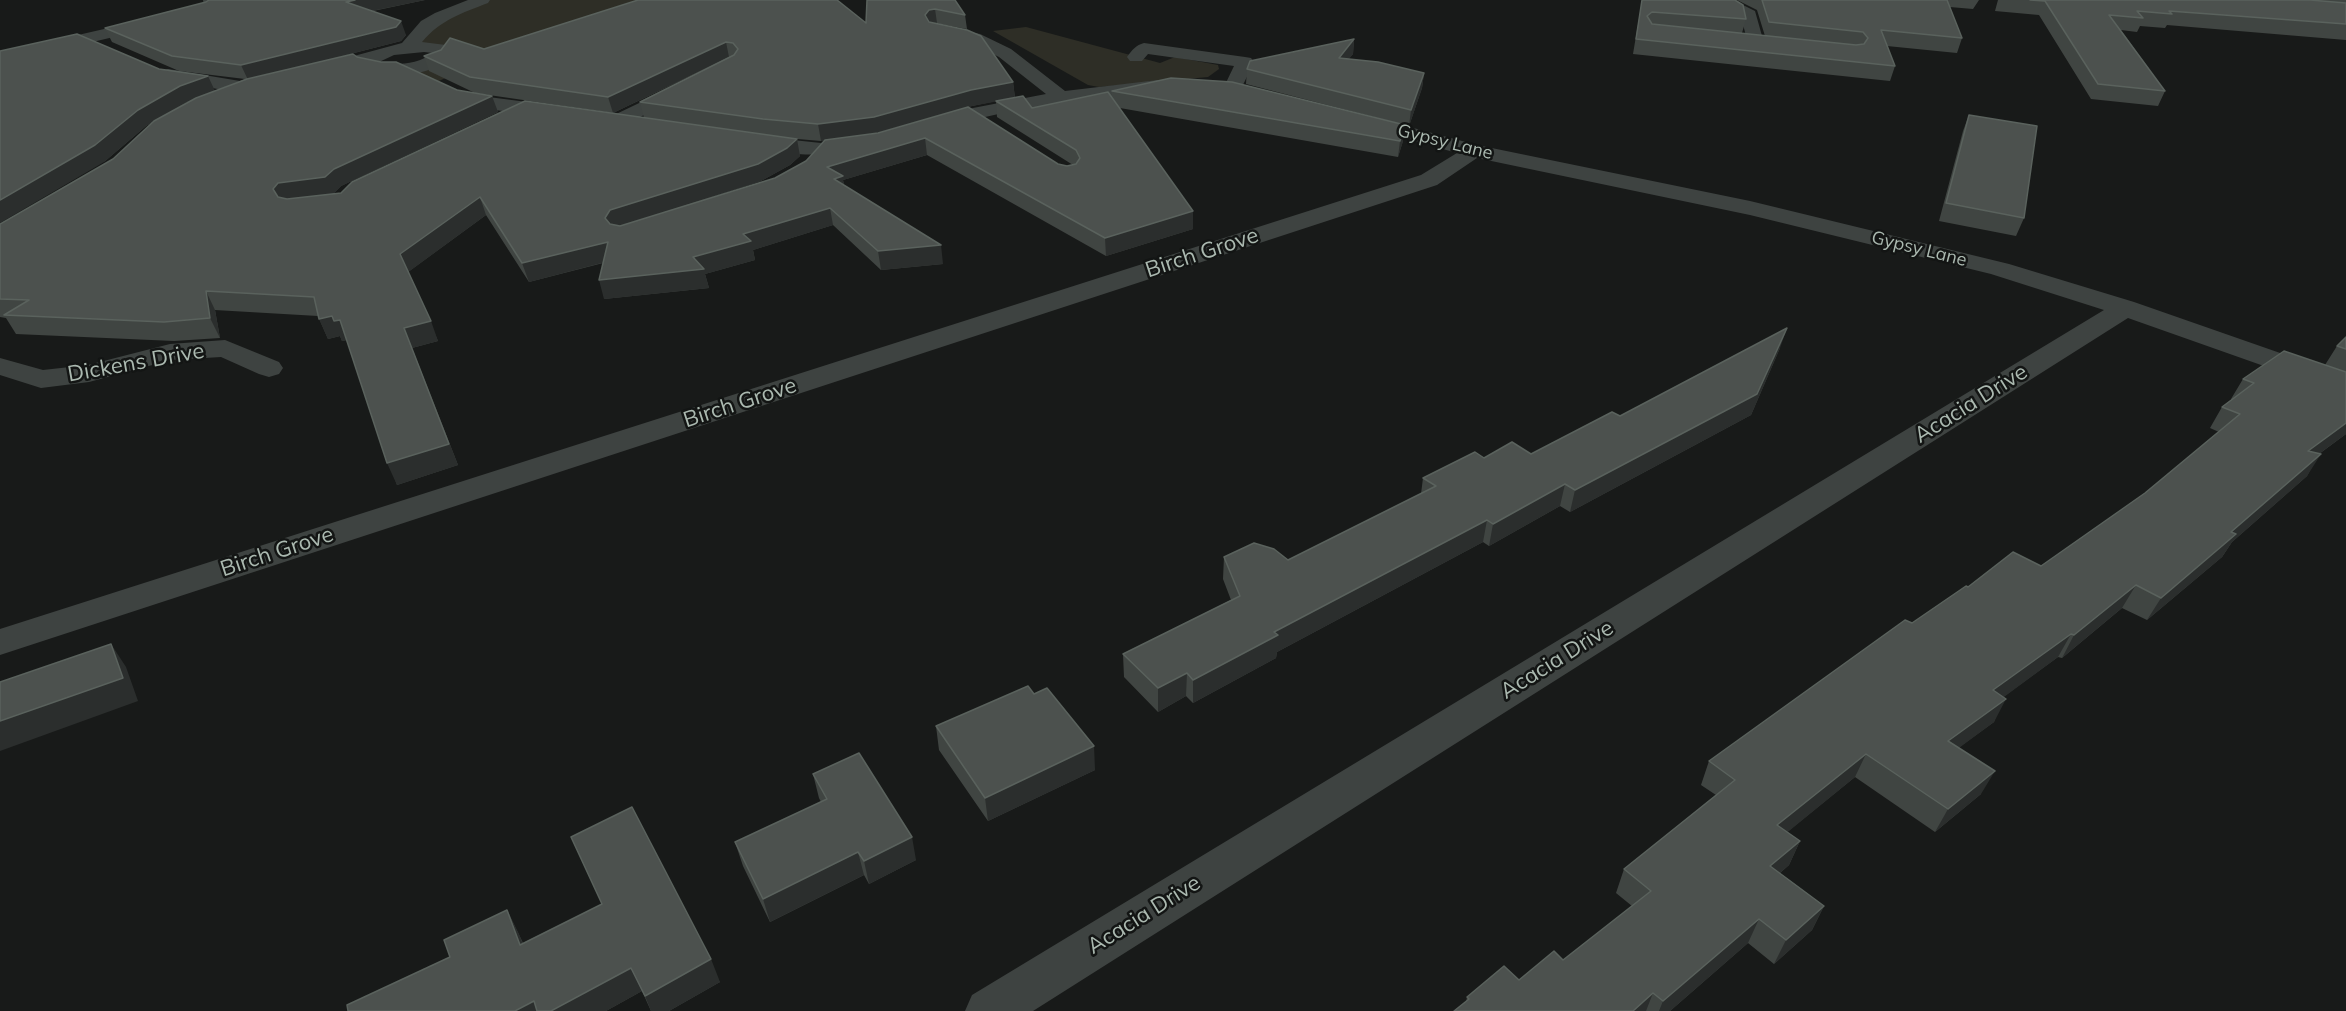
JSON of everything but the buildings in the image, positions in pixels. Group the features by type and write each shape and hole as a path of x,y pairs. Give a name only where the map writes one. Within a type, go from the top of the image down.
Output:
{"street":[{"path":"114,52 84,39 205,11 214,7 210,2 217,0"},
{"path":"407,48 427,25 441,16 482,0"},
{"path":"1720,0 1749,14 1753,24 1755,43"},
{"path":"937,30 974,38 1005,52 1061,98"},
{"path":"1733,40 1777,45"},
{"path":"314,72 371,61 407,48 433,48 443,51 442,56 429,70"},
{"path":"1136,57 1144,48 1245,62 1240,90 1210,86"},
{"path":"371,61 383,69 429,70 448,93 470,100 651,126"},
{"path":"154,69 174,78 256,85 206,104"},
{"path":"598,118 699,80"},
{"path":"916,130 972,114 1061,98 1150,86 1174,86"},
{"path":"500,122 527,108"},
{"path":"972,114 1001,132"},
{"name":"Gypsy Lane","path":"1346,116 1474,151 1750,208 2000,269 2125,308 2346,386"},
{"path":"731,139 821,149 880,141"},
{"path":"799,172 821,149"},
{"name":"Birch Grove","path":"0,642 1429,180 1474,151"},
{"name":"Acacia Drive","path":"990,1011 2125,308"},
{"name":"Dickens Drive","path":"0,366 41,379 89,373 170,352 225,348 269,368"}],"shaded area":[{"path":"482,0 668,0 529,41 432,84 411,76 444,53 407,48 427,25"},
{"path":"1026,27 1160,63 1175,57 1218,65 1219,69 1208,77 1099,87 1088,85 993,31"}]}
